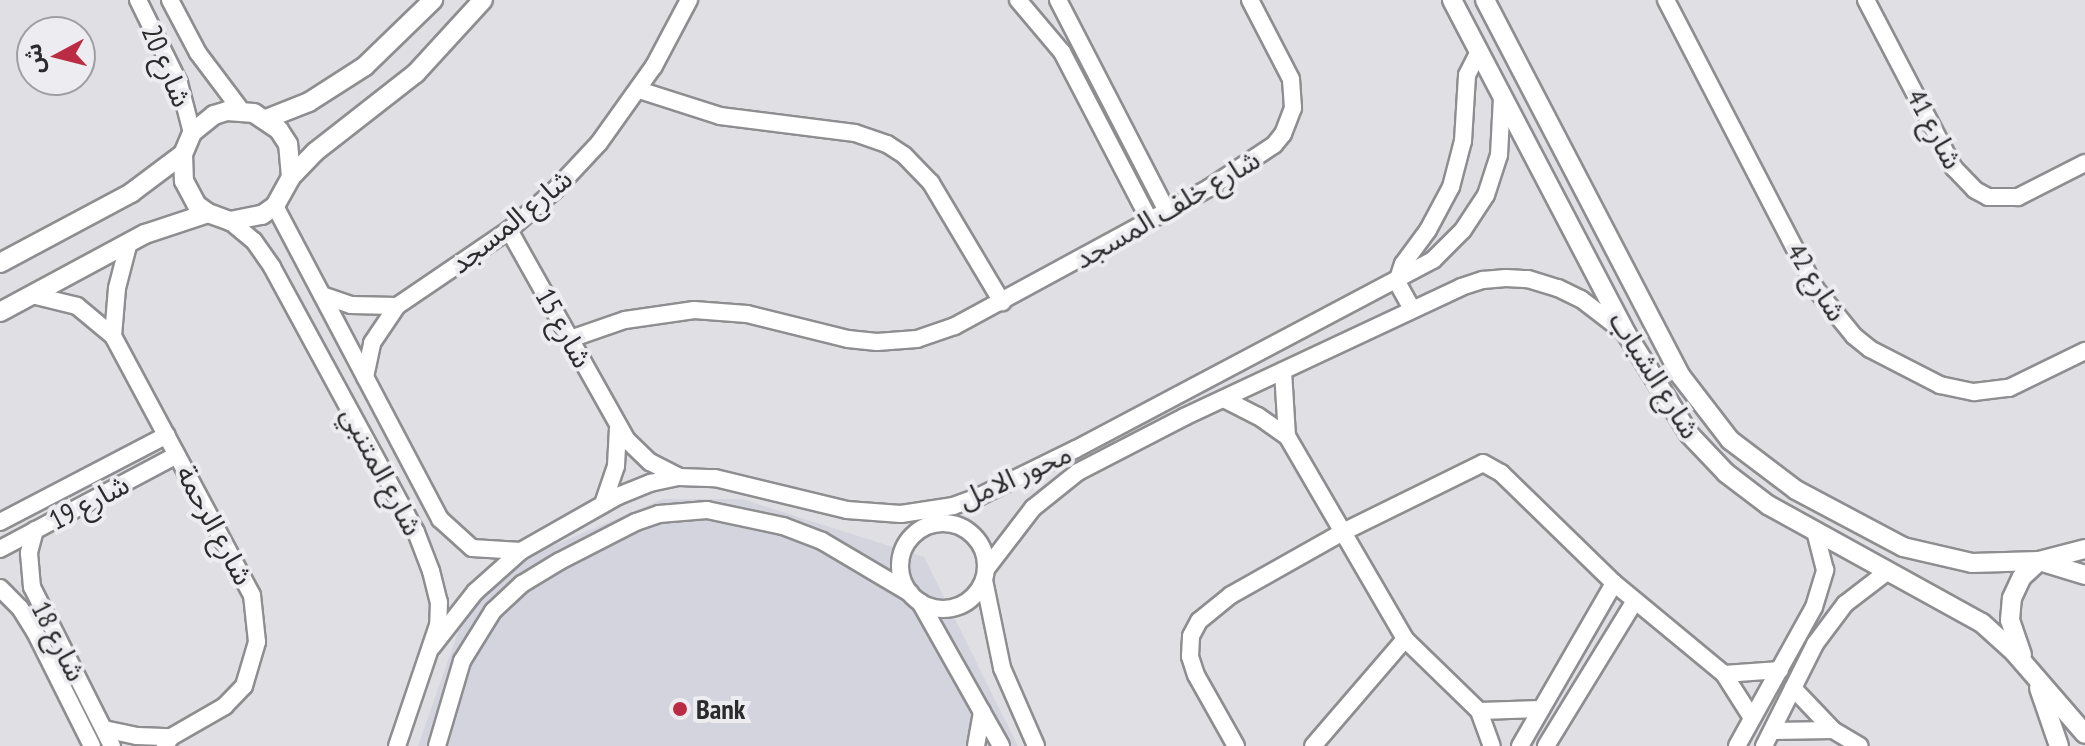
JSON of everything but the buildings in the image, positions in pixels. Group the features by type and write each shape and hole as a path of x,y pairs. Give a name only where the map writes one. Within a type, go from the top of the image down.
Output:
{"street":[{"name":"شارع 20","path":"138,0 176,75 192,133"},
{"name":"شارع 20","path":"170,0 198,53 241,110"},
{"path":"266,119 309,102 365,66 433,0"},
{"path":"291,177 288,144 266,119 241,110 214,115 192,133 183,154 184,181 197,205 230,221 262,215 275,206 291,177 327,141 416,73 483,0"},
{"name":"شارع المسجد","path":"365,377 372,343 397,306 509,230 578,166 639,90 689,0"},
{"path":"1018,0 1062,52 1150,221"},
{"path":"1058,0 1167,211"},
{"name":"شارع خلف المسجد","path":"570,339 625,320 694,310 747,314 848,339 897,342 936,334 1002,302 1264,155 1283,134 1293,108 1291,79 1250,0"},
{"name":"شارع الشباب","path":"1452,0 1626,333 1672,413 1706,454 1757,497 1888,571 1936,575 1990,563 2039,561 2085,575"},
{"name":"شارع الشباب","path":"1485,0 1651,320 1695,398 1750,459 1796,490 1903,547 1936,575 2033,674 2085,734"},
{"name":"شارع 42","path":"1666,0 1815,288 1854,336 1870,349 1940,385 1974,392 2017,385 2085,351"},
{"name":"شارع 41","path":"1866,0 1954,168 1975,190 1988,197 2018,197 2085,163"},
{"path":"1412,309 1397,282 1403,264 1435,219 1451,187 1463,141 1467,75 1479,51 1504,37"},
{"path":"639,90 720,116 855,133 887,144 904,155 931,183 1002,302"},
{"name":"محور الامل","path":"432,647 475,592 521,551 634,489 679,477 736,481 847,510 901,514 953,506 1076,449 1397,282 1441,253 1475,214 1499,155 1502,98"},
{"path":"0,263 131,193 183,154"},
{"name":"شارع المتنبي","path":"275,206 440,519 472,548 521,551"},
{"path":"0,312 129,242 165,225 208,213"},
{"name":"شارع المتنبي","path":"230,221 254,241 272,267 416,532 439,602 438,625 432,647 397,746"},
{"name":"شارع 15","path":"509,230 618,426 650,462 679,477"},
{"path":"113,336 117,288 129,242"},
{"name":"محور الامل","path":"985,574 1033,508 1078,472 1412,309 1483,280 1528,279 1581,299 1626,333"},
{"name":"شارع الرحمة","path":"32,295 77,306 113,336 246,580 257,626 254,658 244,686 225,706 168,742 104,729"},
{"path":"322,295 351,305 397,306"},
{"path":"1626,333 1651,320"},
{"path":"1283,371 1287,436 1341,533 1405,639 1479,711 1492,746"},
{"path":"1224,399 1258,416 1287,436"},
{"path":"603,504 616,466 618,426"},
{"name":"شارع 19","path":"0,522 167,435"},
{"name":"شارع 19","path":"0,549 177,455"},
{"path":"1236,746 1196,675 1190,656 1191,636 1199,621 1231,595 1341,533 1483,463 1501,473 1614,583 1724,674 1752,718"},
{"path":"953,506 913,534 901,557 903,582 1001,746"},
{"path":"437,746 462,661 480,626 522,584 581,550 659,514 707,510 731,512 783,526 822,541 931,608 957,607 969,601 985,574"},
{"path":"901,514 930,525 949,522 972,533 986,555 985,574 1002,668 1036,746"},
{"path":"416,532 440,519"},
{"path":"566,527 581,550"},
{"name":"شارع 18","path":"35,530 29,553 29,576 42,628 92,746"},
{"path":"1768,738 1793,688 1824,581 1825,570 1815,531"},
{"path":"2059,746 2033,674 2014,641 2010,609 2022,577 2039,561 2085,549"},
{"path":"1737,746 1780,670 1845,604 1888,571"},
{"path":"1520,746 1614,583"},
{"name":"شارع 18","path":"0,588 42,628 112,746"},
{"path":"1546,746 1635,601"},
{"path":"1313,746 1405,639"},
{"path":"1724,674 1780,670"},
{"path":"1793,688 1833,730 1860,746"},
{"path":"1479,711 1541,709"},
{"path":"976,746 982,710"},
{"path":"1768,738 1833,730"}],"shaded area":[{"path":"663,499 742,499 924,557 1018,746 418,746 462,621 460,614 538,552"}],"place":[{"name":"Bank","path":"680,709"}]}
